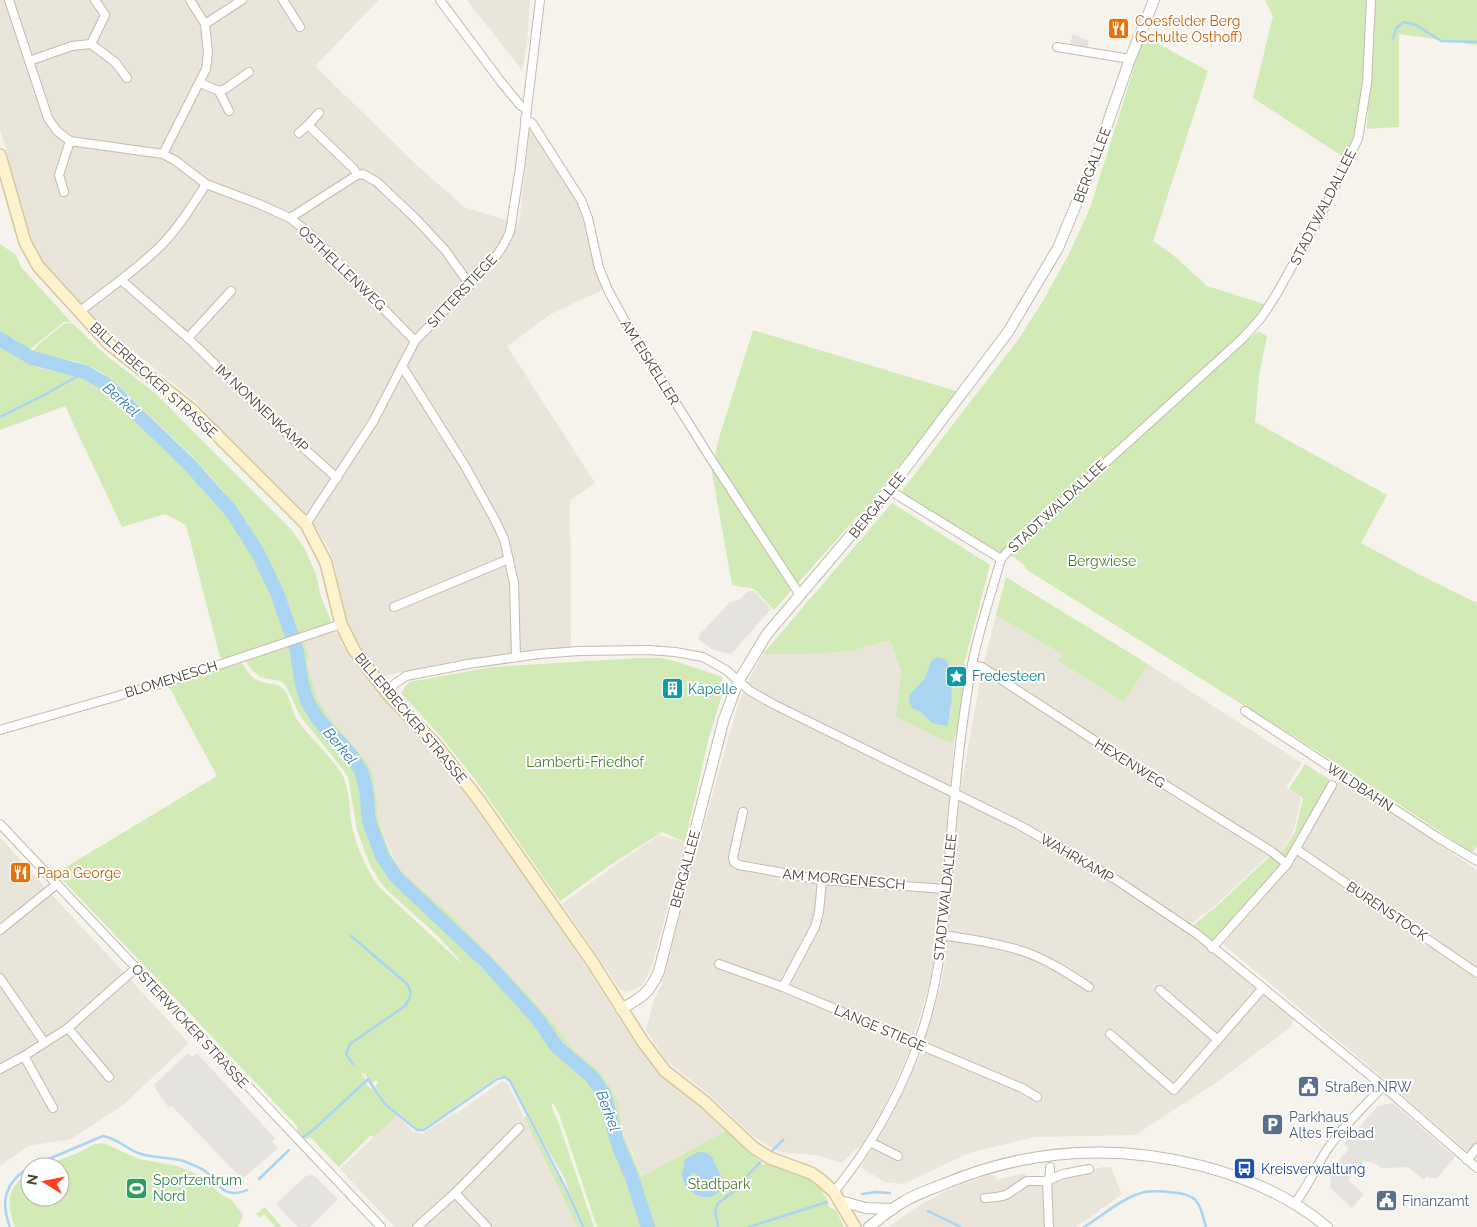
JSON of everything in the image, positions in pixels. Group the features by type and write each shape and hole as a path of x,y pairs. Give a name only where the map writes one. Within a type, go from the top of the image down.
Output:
{"main road":[{"name":"BILLERBECKER STRASSE","path":"0,155 25,242 38,266 109,344 191,409 306,524 329,571 341,624 354,650 387,693 437,746 480,800 571,930 621,1009 665,1071 705,1102 754,1148 770,1158 811,1173 822,1180 837,1197 855,1227"}],"street":[{"path":"9,0 48,118 57,131 70,141 163,154 176,161 206,184 189,210 152,254 79,312"},
{"path":"91,44 105,15 94,0"},
{"path":"163,154 206,69 208,53 205,24 190,0"},
{"path":"205,24 242,0"},
{"path":"283,0 300,27"},
{"path":"440,0 501,82 526,109"},
{"name":"SITTERSTIEGE","path":"306,524 373,422 416,341 494,259 510,232 540,0"},
{"name":"BERGALLEE","path":"621,1009 647,993 659,971 724,719 738,682 767,634 889,490 1008,332 1058,248 1097,154 1130,59 1154,0"},
{"name":"STADTWALDALLEE","path":"837,1197 848,1174 870,1142 896,1096 918,1043 937,973 955,793 972,664 1001,559 1086,479 1242,339 1261,318 1276,295 1325,207 1358,139 1367,83 1371,0"},
{"path":"29,61 72,46 91,44 115,62 127,78"},
{"path":"1058,47 1130,59"},
{"path":"219,91 225,89 248,72"},
{"path":"200,83 219,91 229,111"},
{"path":"299,133 319,113"},
{"name":"AM EISKELLER","path":"525,119 532,123 581,200 588,218 599,268 608,290 627,325 800,594"},
{"path":"308,125 354,169 357,175"},
{"path":"64,192 59,175 70,141"},
{"path":"290,218 357,175 363,174 377,182 409,212 445,250 470,285"},
{"name":"OSTHELLENWEG","path":"206,184 290,218 309,233 416,341"},
{"name":"IM NONNENKAMP","path":"121,280 188,338 269,417 337,478"},
{"path":"188,338 231,291"},
{"path":"402,366 465,466 504,539 514,583 516,657"},
{"path":"889,490 1001,559"},
{"path":"394,607 509,559"},
{"name":"BLOMENESCH","path":"0,730 177,679 341,624"},
{"name":"WAHRKAMP","path":"387,693 399,680 406,676 516,657 579,651 648,650 703,657 726,670 750,691 775,706 1019,825 1115,879 1197,934 1383,1086 1477,1168"},
{"name":"HEXENWEG","path":"972,664 982,667 1103,746 1271,851 1287,864"},
{"name":"WILDBAHN","path":"1245,711 1437,837 1477,861"},
{"path":"1212,948 1287,864 1332,784"},
{"name":"AM MORGENESCH","path":"743,812 733,857 734,862 739,865 822,880 946,889"},
{"name":"OSTERWICKER STRASSE","path":"0,824 381,1227"},
{"name":"BURENSTOCK","path":"1296,850 1477,973"},
{"path":"782,987 815,927 819,912 822,880"},
{"path":"0,930 57,884"},
{"path":"942,935 976,940 1027,952 1065,971 1089,988"},
{"name":"LANGE STIEGE","path":"719,964 782,987 918,1043 1022,1088 1038,1097"},
{"path":"0,1069 68,1028 136,968"},
{"path":"0,978 44,1042"},
{"path":"1110,1034 1174,1090 1263,988"},
{"path":"1160,990 1218,1040"},
{"path":"68,1028 109,1077"},
{"path":"24,1056 53,1108"},
{"path":"1295,1204 1329,1146 1383,1086"},
{"path":"417,1227 455,1193 519,1128"},
{"path":"870,1142 898,1156"},
{"path":"1467,1160 1477,1148"},
{"path":"869,1227 904,1201 946,1183 996,1166 1030,1158 1094,1152 1144,1155 1216,1170 1262,1186 1295,1204 1327,1227"},
{"path":"1049,1227 1047,1180 1050,1175 1050,1167"},
{"path":"985,1198 997,1198 1006,1195 1027,1181 1047,1180 1063,1174 1089,1169"},
{"path":"455,1193 488,1227"},
{"path":"837,1197 866,1208 893,1208"}],"shaded area":[{"path":"0,0 379,0 315,66 420,168 464,207 519,224 530,126 578,203 604,289 551,314 507,346 595,483 570,500 571,647 454,661 384,676 367,657 348,626 335,566 318,530 231,443 197,403 76,304 43,262 32,241 0,129"},
{"path":"467,0 530,0 527,45 522,70"},
{"path":"1073,34 1089,41 1087,48 1070,43"},
{"path":"748,591 754,591 771,609 731,654 713,650 698,639 701,633 730,602 740,599"},
{"path":"996,615 1062,654 1058,661 1124,702 1148,664 1302,763 1286,787 1301,798 1294,830 1280,854 1272,852 1217,904 1188,927 1117,879 960,793 981,675"},
{"path":"332,631 338,634 352,660 436,752 473,800 553,915 624,1026 654,1065 727,1130 643,1178 626,1137 623,1139 618,1105 610,1086 599,1071 573,1049 549,1018 512,978 454,918 400,870 396,863 379,824 367,762 326,713 318,700 307,664 308,655 304,641"},
{"path":"890,640 901,671 896,717 941,739 954,743 937,940 931,979 910,1049 897,1080 881,1113 862,1144 842,1163 816,1155 785,1153 754,1137 713,1098 666,1060 646,1030 654,1000 662,983 738,704 763,654 812,654 851,651"},
{"path":"1341,777 1477,870 1477,1160 1223,944 1294,859"},
{"path":"959,796 1076,860 1186,929 1292,1015 1291,1027 1217,1082 1135,1135 1035,1137 969,1153 904,1184 884,1182 861,1167 890,1119 921,1053 942,981 948,936"},
{"path":"659,835 685,842 652,966 641,986 626,992 620,989 562,904"},
{"path":"0,837 189,1043 122,1106 71,1139 28,1146 0,1166"},
{"path":"188,1053 192,1057 197,1053 275,1138 272,1142 278,1148 242,1179 172,1106 169,1108 155,1088 154,1085"},
{"path":"502,1081 508,1084 577,1227 395,1227 340,1169 397,1115 413,1131 422,1134 454,1113 456,1114"},
{"path":"1393,1103 1455,1157 1437,1178 1429,1178 1427,1176 1424,1180 1408,1167 1381,1168 1374,1163 1364,1161 1348,1180 1364,1194 1352,1208 1330,1187 1331,1169 1349,1149 1344,1144 1378,1106"},
{"path":"1111,1167 1122,1195 1075,1227 889,1227 912,1210 947,1190 988,1175 996,1176 997,1180 1023,1173 1030,1178 1044,1178 1090,1171"},
{"path":"312,1175 338,1199 310,1227 298,1227 276,1204 306,1176"}],"green space":[{"path":"1265,0 1368,0 1365,81 1357,130 1345,158 1253,98 1273,16"},
{"path":"1373,0 1477,0 1477,45 1399,34 1399,127 1367,129"},
{"path":"1144,36 1208,71 1153,241 1173,255 1207,286 1267,305 1240,337 998,556 901,492 1018,340 1043,301 1070,252 1090,208"},
{"path":"0,244 16,255 21,267 71,322 64,322 29,350 15,339 0,332"},
{"path":"64,324 73,324 107,356 154,392 291,529 306,551 316,574 321,597 331,621 330,623 297,634 286,599 269,560 248,524 220,487 191,455 110,378 96,369 80,363 33,352 38,345"},
{"path":"753,330 959,392 871,501 774,610 754,589 732,585 712,472 718,441"},
{"name":"Bergwiese","path":"1258,331 1267,336 1259,376 1255,422 1387,495 1361,543 1477,603 1477,846 1472,853 1349,771 1027,570 1023,564 1009,554"},
{"path":"0,345 36,367 84,378 96,384 191,473 217,503 254,555 271,590 287,638 223,659 220,657 186,525 165,514 122,527 65,406 0,430"},
{"path":"892,503 990,565 964,664 969,669 959,738 955,734 954,743 941,739 896,717 901,671 890,640 851,651 812,654 763,654","holes":["931,661 953,685 951,713 932,723 919,711 910,694 925,678"]},
{"path":"1006,577 1148,664 1124,702 1058,661 1062,654 996,615"},
{"name":"Stadtpark","path":"304,641 308,655 307,664 318,700 326,713 367,762 373,775 379,824 391,855 400,870 454,918 549,1018 573,1049 599,1071 610,1086 618,1103 623,1138 625,1137 642,1177 727,1130 763,1165 770,1162 808,1176 824,1189 823,1195 826,1197 829,1207 836,1210 844,1227 653,1227 620,1135 614,1104 605,1086 595,1073 569,1051 545,1019 478,947 393,866 375,826 369,776 364,764 317,707 311,696 299,642"},
{"path":"290,645 302,701 317,725 347,759 358,779 365,828 384,871 400,890 444,928 536,1026 555,1052 588,1080 598,1092 605,1106 610,1138 623,1165 644,1227 597,1227 559,1114 553,1103 551,1104 594,1227 584,1227 578,1217 564,1177 536,1130 510,1080 503,1076 497,1077 423,1129 418,1129 386,1103 375,1086 378,1083 376,1080 372,1083 365,1075 368,1072 364,1074 360,1071 363,1075 360,1079 364,1076 365,1080 339,1105 366,1081 368,1082 366,1084 371,1089 374,1087 385,1105 397,1115 374,1137 371,1135 339,1167 311,1138 305,1139 303,1137 312,1132 330,1113 306,1135 302,1136 298,1132 297,1126 56,873 217,776 168,685 242,662 248,673 254,678 261,682 278,685 284,690 296,718 344,777 356,843 378,886 461,963 438,936 387,890 379,880 370,865 357,830 348,777 300,716 286,686 280,681 260,677 250,668 245,660"},
{"name":"Lamberti-Friedhof","path":"660,658 675,661 722,677 724,689 709,737 685,842 662,832 609,866 560,901 477,782 441,737 401,693 409,682 492,667"},
{"path":"1305,764 1332,781 1296,847 1211,944 1191,927 1218,905 1273,853 1279,856 1295,832 1303,798 1289,789"},
{"path":"526,1116 566,1192 581,1227 577,1227 524,1117"},
{"name":"Sportzentrum Nord","path":"103,1143 139,1159 177,1166 194,1173 231,1200 243,1215 238,1227 15,1227 9,1203 12,1190 16,1184 20,1180 20,1207 70,1207 70,1157 67,1157 95,1144"},
{"path":"265,1207 282,1227 276,1227 264,1214 260,1218 256,1214"}],"water":[{"path":"938,657 947,660 951,676 951,710 947,726 932,723 919,711 912,708 909,701 910,694 925,678 931,661"},
{"path":"698,1152 707,1153 715,1162 723,1181 720,1191 715,1195 704,1197 687,1188 682,1173 684,1160","holes":["692,1173 696,1174 707,1187 706,1191 700,1191 690,1177"]}],"waterway":[{"path":"1393,39 1396,28 1404,22 1416,25 1441,41 1477,42"},
{"name":"Berkel","path":"0,339 32,358 85,372 106,384 189,464 231,511 258,553 277,593 296,647 302,684 307,701 318,719 350,754 361,771 366,788 369,821 382,856 396,877 487,963 536,1017 557,1047 592,1077 604,1094 618,1145 631,1175 648,1227"},
{"path":"0,417 85,372"},
{"path":"351,936 406,983 410,992 410,997 405,1006 350,1044 346,1054 353,1064"},
{"path":"303,1137 312,1131 368,1079 385,1104 417,1130 424,1130 497,1079 505,1077 510,1081 567,1191 583,1227"},
{"path":"54,1157 103,1136 138,1153 180,1160 191,1164 206,1172 221,1188 228,1192 238,1193 247,1190"},
{"path":"772,1151 783,1140"},
{"path":"259,1179 289,1150"},
{"path":"718,1227 715,1211 718,1203 733,1192 760,1162"},
{"path":"10,1227 5,1209 5,1201 10,1186 20,1175"},
{"path":"1084,1227 1126,1199 1148,1191 1179,1193 1192,1197 1199,1205 1206,1227"},
{"path":"862,1194 890,1193"},
{"path":"749,1227 827,1202"},
{"path":"928,1211 961,1227"}],"place":[{"name":"Coesfelder Berg (Schulte Osthoff)","path":"1119,29"},
{"name":"Fredesteen","path":"956,676"},
{"name":"Kapelle","path":"672,689"},
{"name":"Papa George","path":"21,873"},
{"name":"Straßen.NRW","path":"1309,1087"},
{"name":"Parkhaus Altes Freibad","path":"1273,1125"},
{"name":"Kreisverwaltung","path":"1245,1169"},
{"name":"Sportzentrum Nord","path":"137,1188"},
{"name":"Finanzamt","path":"1386,1201"}]}
